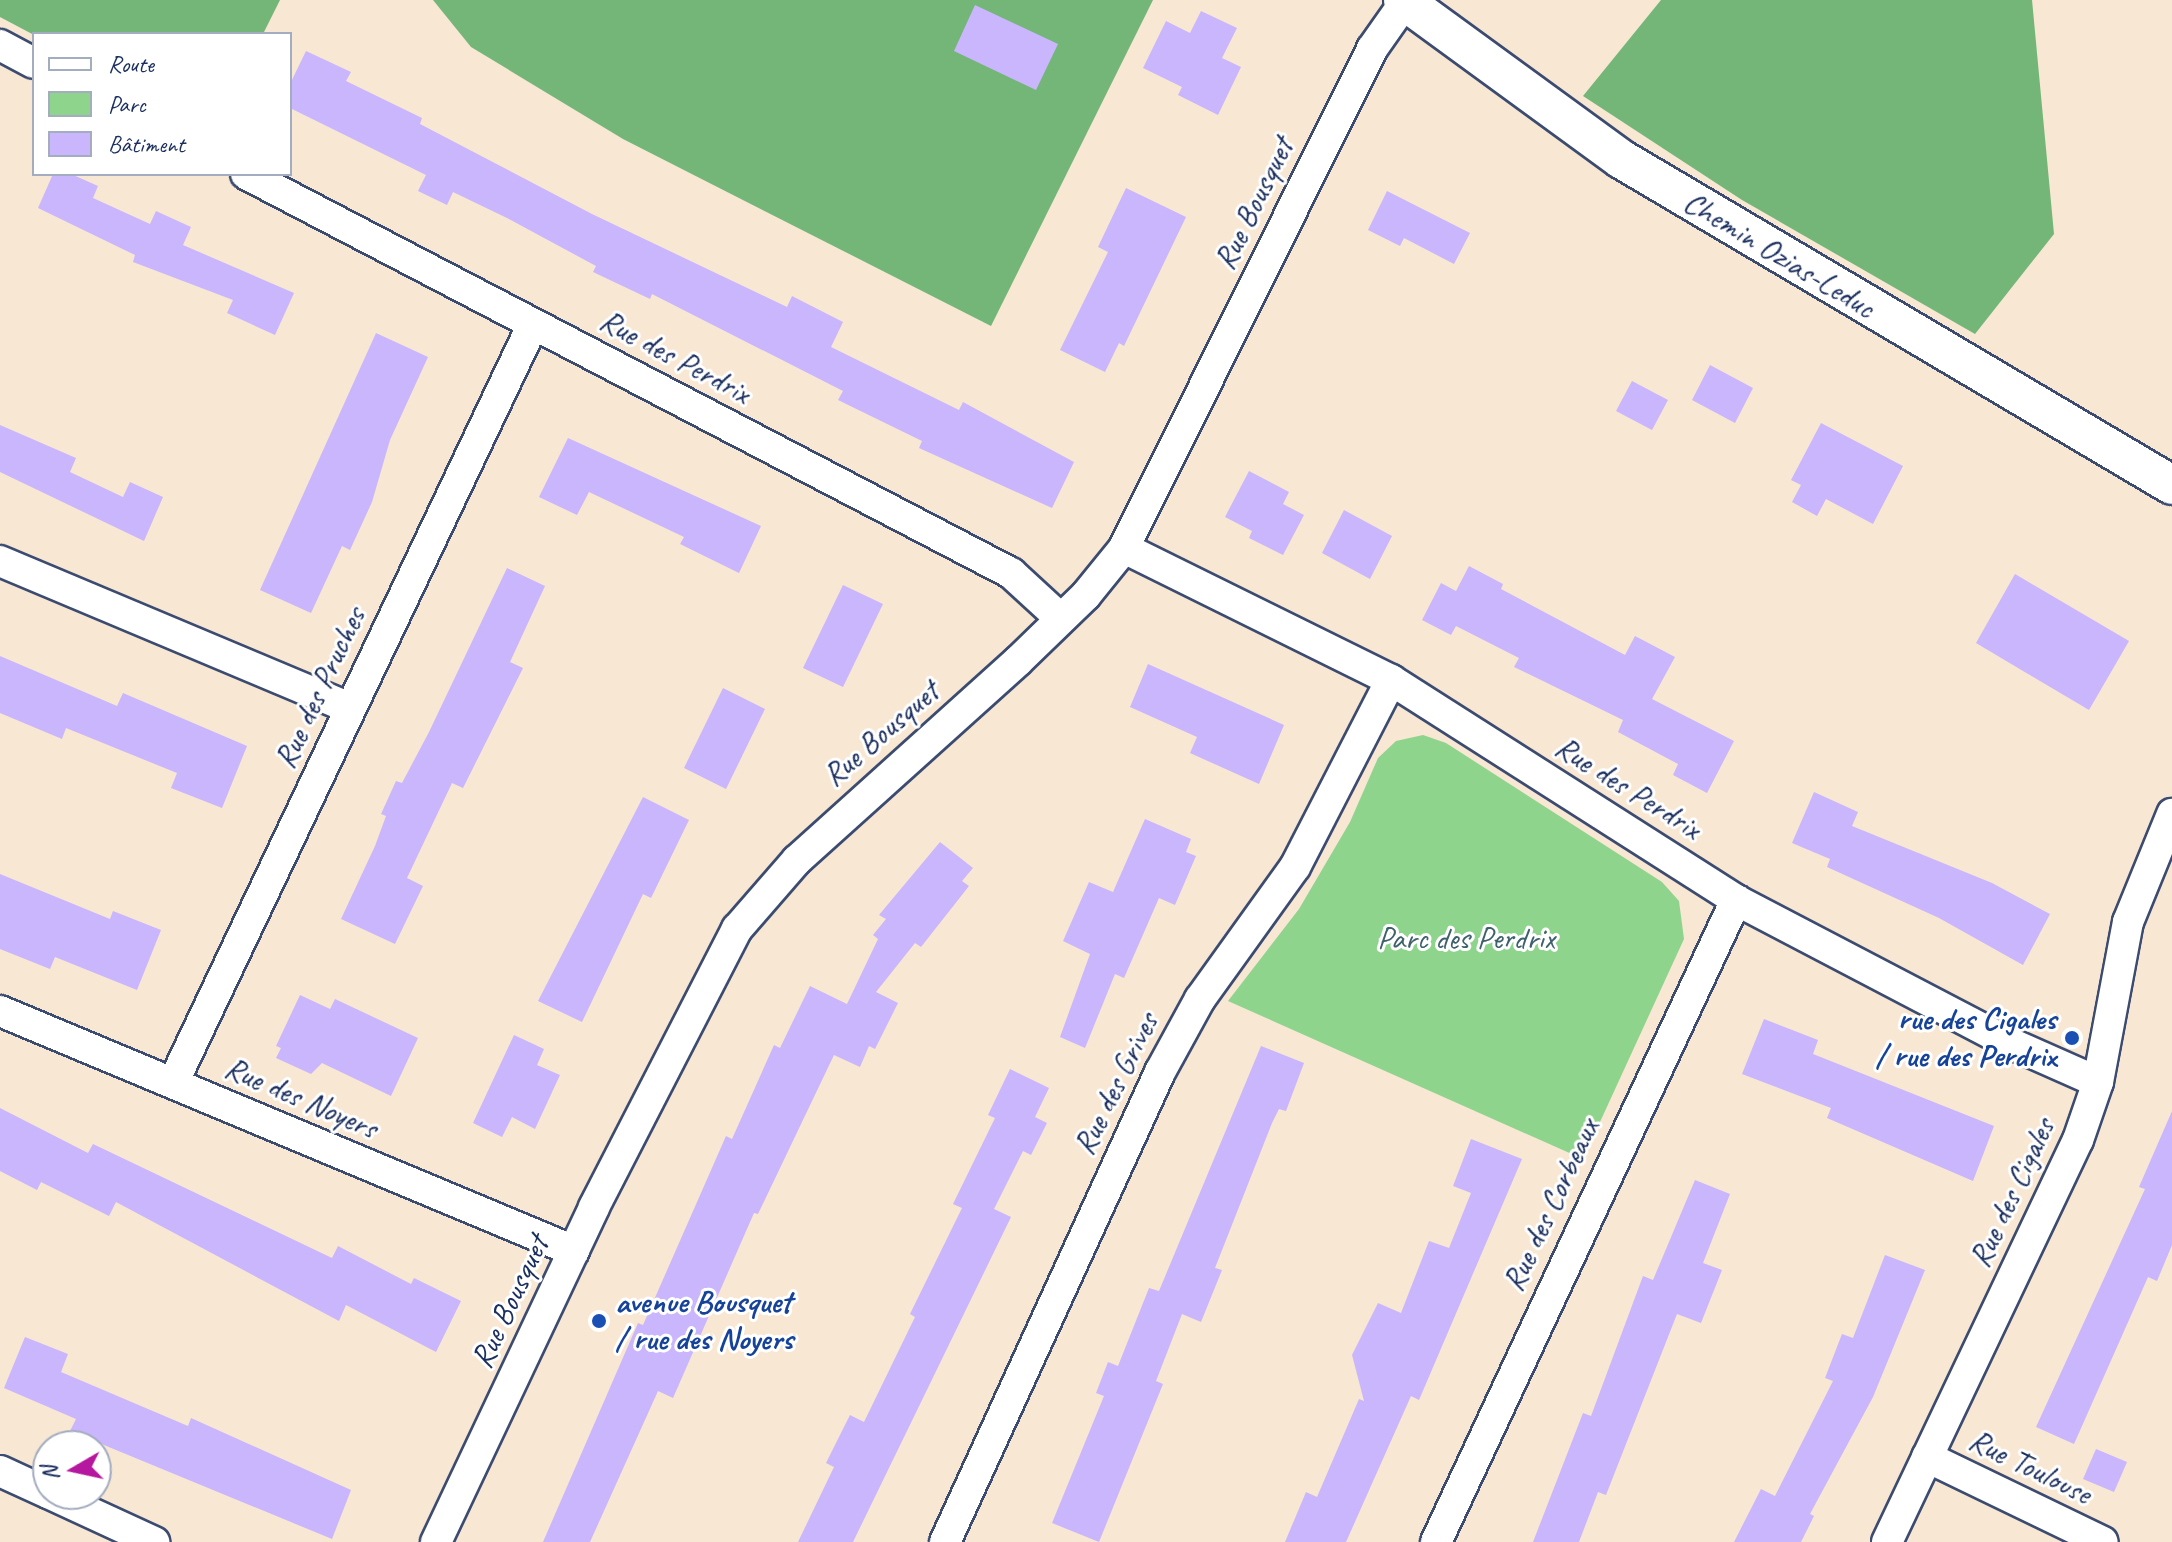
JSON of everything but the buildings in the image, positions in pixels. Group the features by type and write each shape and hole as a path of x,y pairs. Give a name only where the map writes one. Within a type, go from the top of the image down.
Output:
{"street":[{"name":"Chemin Ozias-Leduc","path":"1404,1 1621,159 2172,485"},
{"name":"Rue Bousquet","path":"436,1542 574,1251 707,982 756,905 871,788 956,718 1060,618 1124,548 1372,49 1404,1"},
{"path":"0,45 32,62"},
{"name":"Rue des Perdrix","path":"250,176 1011,573 1060,618"},
{"name":"Rue des Pruches","path":"173,1083 533,324"},
{"name":"Rue des Perdrix","path":"1124,548 1391,680 1736,900 2010,1043 2098,1082"},
{"path":"0,561 349,708"},
{"name":"Rue des Grives","path":"945,1542 1160,1072 1200,999 1295,867 1391,680"},
{"name":"Rue des Cigales","path":"1887,1542 2078,1140 2098,1082 2128,922 2172,814"},
{"name":"Rue des Corbeaux","path":"1436,1542 1736,900"},
{"name":"Rue des Noyers","path":"0,1011 574,1251"},
{"name":"Rue Toulouse","path":"1927,1457 2103,1542"},
{"path":"0,1471 32,1486"},
{"path":"84,1510 154,1542"}],"green space":[{"path":"0,0 280,0 264,32 32,34 0,17"},
{"path":"433,0 1153,0 991,326 623,139 471,47"},
{"path":"1661,0 2032,0 2054,234 1975,334 1742,200 1583,96"},
{"name":"Parc des Perdrix","path":"1423,735 1446,743 1662,882 1679,901 1684,939 1583,1159 1228,1001 1299,909 1350,822 1378,758 1396,741"}],"place":[{"name":"rue des Cigales / rue des Perdrix","path":"2072,1038"},
{"name":"avenue Bousquet / rue des Noyers","path":"599,1321"}]}
